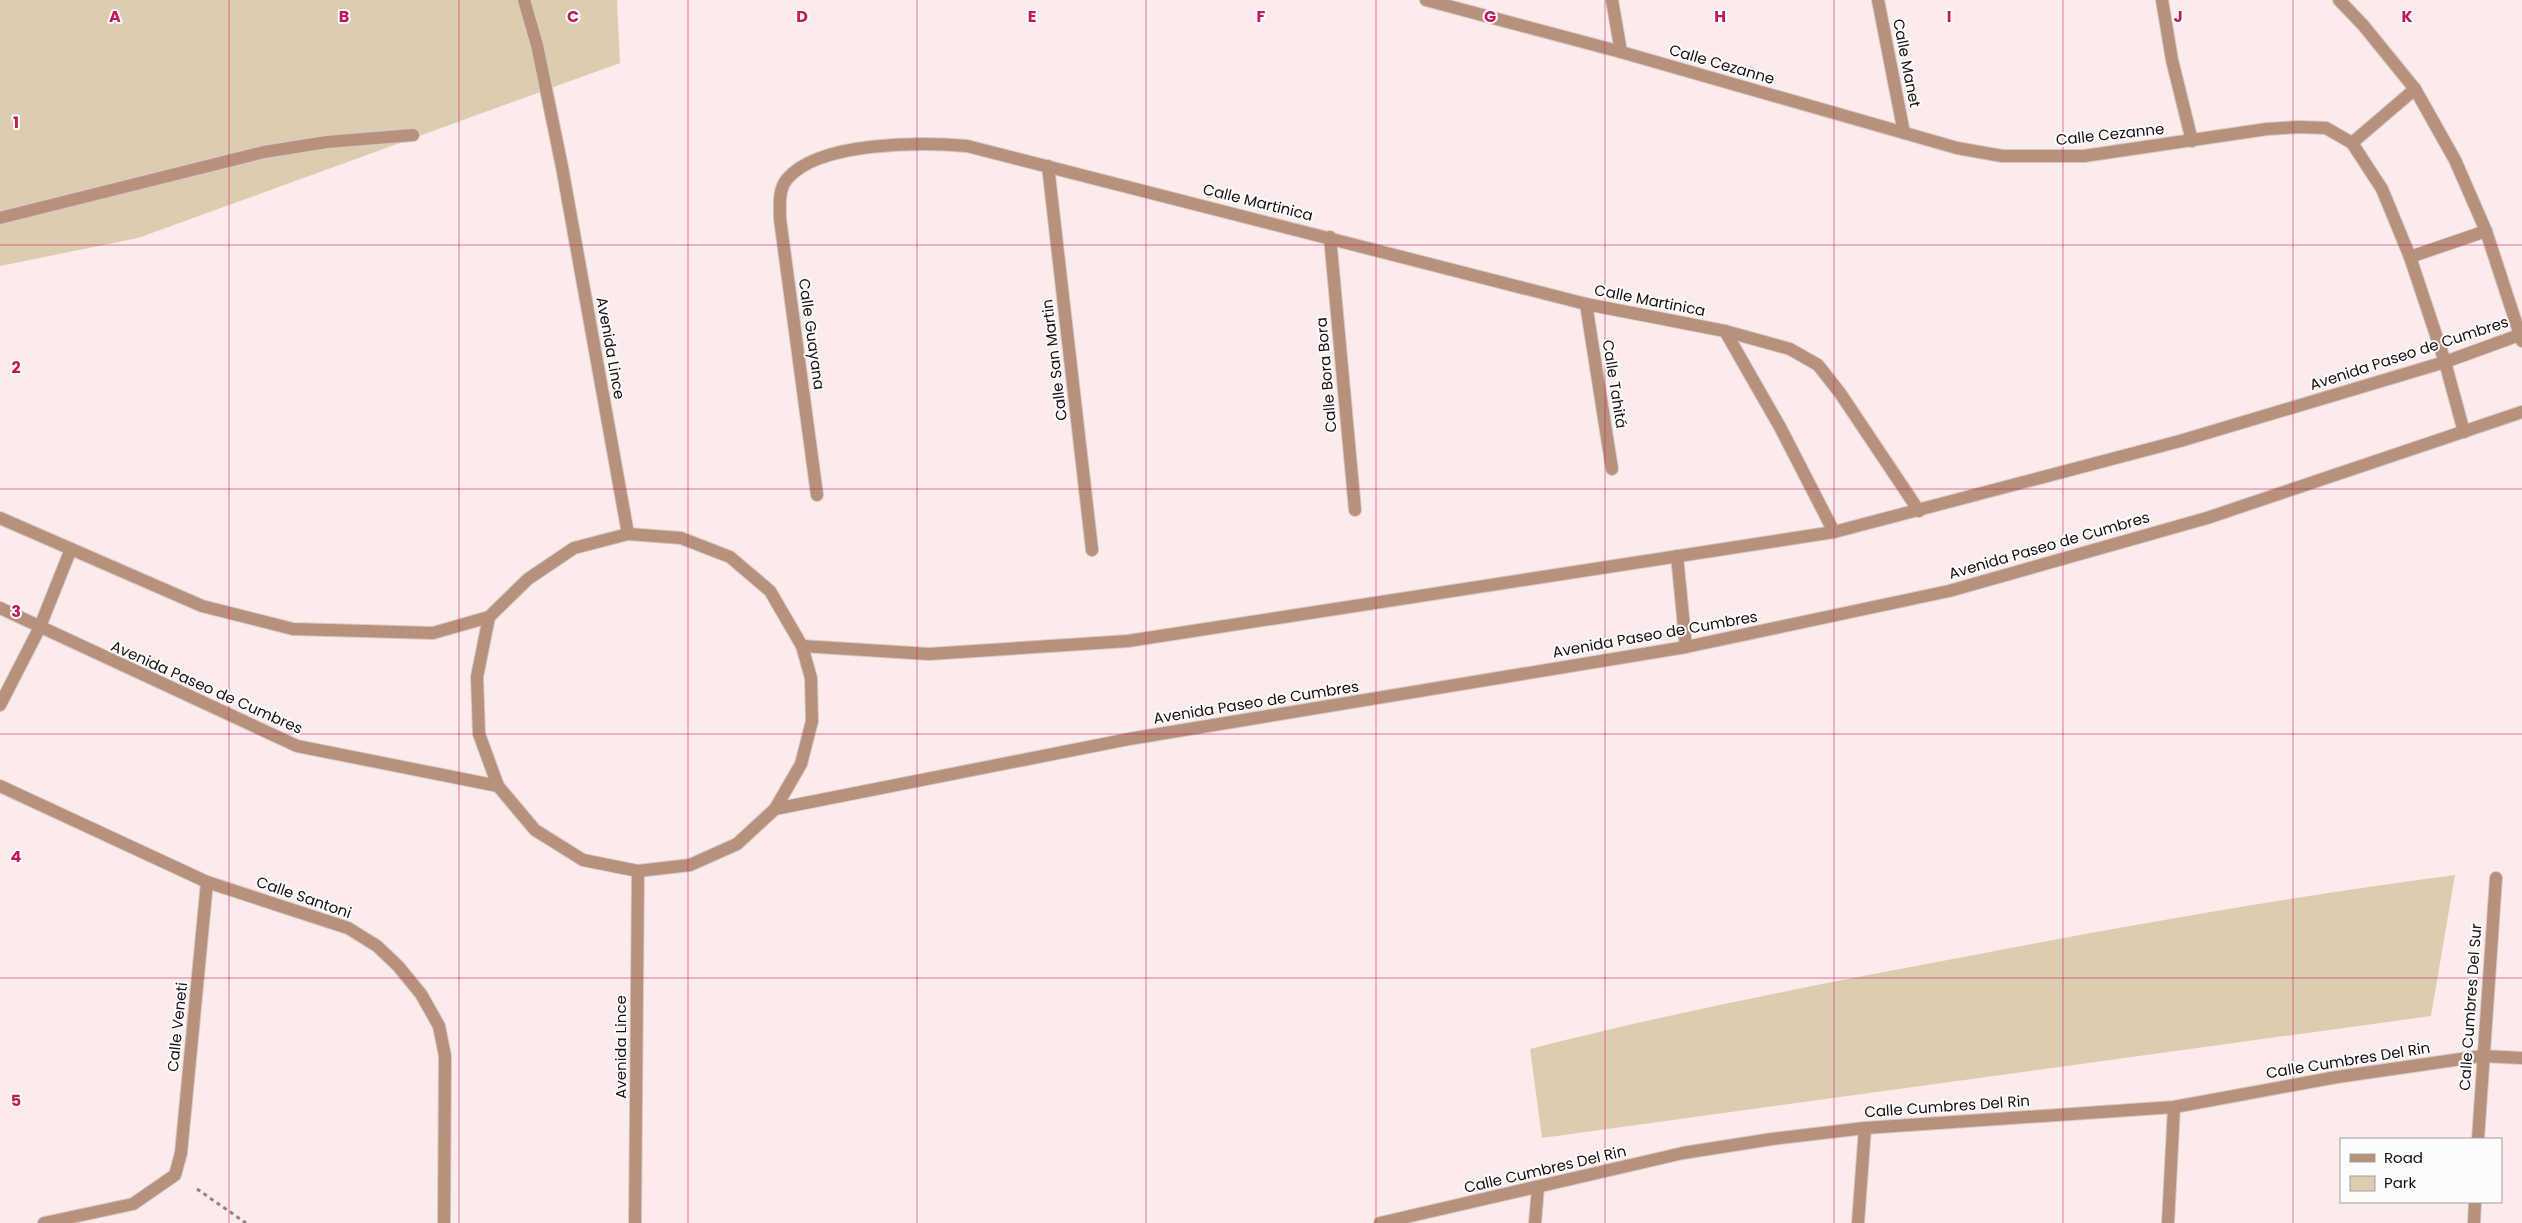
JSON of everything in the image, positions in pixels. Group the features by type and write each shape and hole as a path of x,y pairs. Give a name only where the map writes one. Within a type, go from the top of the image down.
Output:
{"street":[{"name":"Avenida Lince","path":"524,0 536,45 562,167 628,534"},
{"name":"Calle Cezanne","path":"1426,0 1621,52 1904,133 1984,153 2043,158 2084,156 2267,129 2326,128 2352,143 2382,189 2410,258 2445,362 2464,432"},
{"path":"1612,0 1621,52"},
{"name":"Calle Manet","path":"1878,0 1904,133"},
{"path":"2162,0 2172,60 2192,141"},
{"path":"2339,0 2363,25 2415,89 2455,160 2486,231 2521,336"},
{"path":"2352,143 2415,89"},
{"path":"0,218 264,152 327,142 413,135"},
{"name":"Calle Martinica","path":"787,179 808,162 843,152 892,144 932,143 967,146 1330,237 1586,304 1725,331 1790,350 1818,365 1840,393 1919,511"},
{"name":"Calle San Martin","path":"1048,166 1092,550"},
{"name":"Calle Guayana","path":"787,179 779,196 780,219 817,495"},
{"path":"2410,258 2486,231"},
{"name":"Calle Bora Bora","path":"1330,237 1354,510"},
{"name":"Calle Tahitá","path":"1586,304 1612,469"},
{"path":"1725,331 1780,427 1834,532"},
{"name":"Avenida Paseo de Cumbres","path":"802,646 929,654 1128,641 1834,532 2180,441 2445,362 2521,336"},
{"name":"Avenida Paseo de Cumbres","path":"775,809 1129,739 1686,647 1949,591 2207,518 2522,412"},
{"path":"0,518 202,606 293,629 433,634 489,617 528,579 574,548 628,534 681,538 730,557 770,591 802,646 811,678 812,721 801,764 775,809 737,844 729,848 690,865 638,871 583,860 535,830 498,786 479,734 477,677 489,617"},
{"path":"0,705 40,628 71,549"},
{"path":"1677,556 1686,647"},
{"name":"Avenida Paseo de Cumbres","path":"0,608 297,746 498,786"},
{"name":"Calle Santoni","path":"0,786 207,882 348,928 377,946 398,966 421,994 439,1026 444,1056 444,1223"},
{"name":"Avenida Lince","path":"635,1223 638,871"},
{"name":"Calle Cumbres Del Sur","path":"2478,1138 2482,1056 2496,878"},
{"name":"Calle Veneti","path":"176,1175 181,1153 207,882"},
{"name":"Calle Cumbres Del Rin","path":"1380,1223 1683,1153 1865,1128 2174,1107 2337,1077 2482,1056 2522,1058"},
{"path":"2168,1223 2174,1107"},
{"path":"1858,1223 1865,1128"},
{"path":"44,1223 133,1204 176,1175"},
{"path":"1535,1223 1538,1187"},
{"path":"2474,1223 2475,1203"}],"path":[{"path":"176,1175 246,1223"}],"green space":[{"path":"0,0 617,0 620,63 138,238 0,266"},
{"path":"2455,875 2431,1016 1542,1138 1530,1049 1641,1022 1863,976 2274,901"}]}
